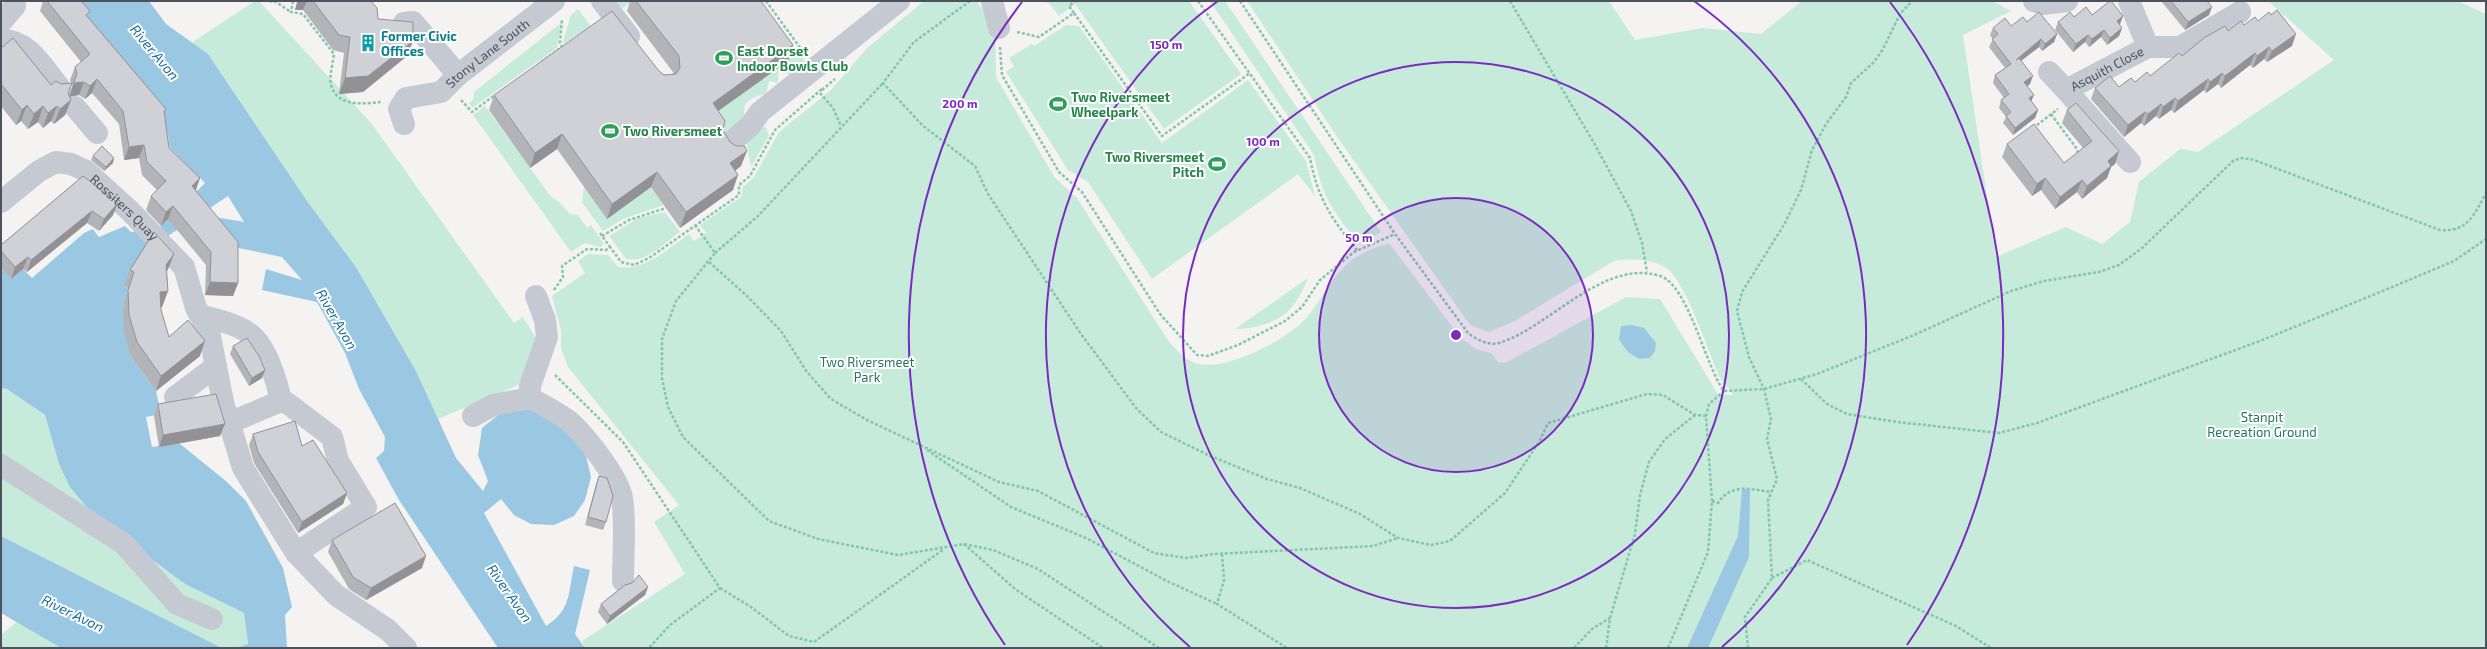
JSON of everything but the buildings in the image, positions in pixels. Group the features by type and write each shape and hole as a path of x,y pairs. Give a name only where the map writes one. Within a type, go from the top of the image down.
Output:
{"street":[{"path":"602,1 639,49"},
{"path":"735,150 730,143 750,126 760,112 899,1"},
{"path":"992,1 999,28"},
{"path":"2034,1 2043,4 2067,1"},
{"name":"Asquith Close","path":"2049,72 2069,94 2148,47 2129,1"},
{"name":"Stony Lane South","path":"441,92 458,75 558,9"},
{"path":"2148,47 2180,47 2240,12"},
{"path":"404,23 413,22 458,75"},
{"path":"1,40 12,40 28,49 60,88"},
{"path":"404,124 399,109 406,98 441,92"},
{"path":"2069,94 2130,162"},
{"path":"75,107 97,133"},
{"name":"Rossiters Quay","path":"1,202 39,170 56,162 71,164 86,170 184,266 200,315 209,331 223,402 243,468 296,554 336,595 388,630 406,648"},
{"path":"530,398 530,386 547,336 545,320 536,296"},
{"path":"200,315 245,330 253,336 275,373 281,401"},
{"path":"175,397 216,366"},
{"path":"473,416 493,405 511,400 530,398 549,408 570,422 587,441 616,482 622,498 623,581"},
{"path":"230,423 281,401 287,403 332,437 338,461 366,507 296,554"},
{"path":"1,465 124,544 177,604 212,619"}],"path":[{"path":"269,1 276,2 291,12 303,14 334,54 331,85 339,98 346,102 368,104 388,101"},
{"path":"291,12 293,1"},
{"path":"766,1 815,68"},
{"path":"970,1 914,42 882,83 758,216 715,253 676,301 662,339 662,378 668,407 683,437 769,521 818,540 898,555 964,544 993,550 1038,568 1094,607 1159,648"},
{"path":"1075,1 1068,6 1162,136 1250,73"},
{"path":"1198,1 1310,158 1314,181 1324,206 1358,250"},
{"path":"1240,1 1395,234 1468,333 1482,342 1498,344 1531,327 1585,291 1626,276 1647,272 1663,276 1674,286 1700,334 1718,383 1724,391"},
{"path":"1510,1 1631,211 1642,243 1647,272"},
{"path":"1772,578 1768,500 1777,479 1767,439 1771,419 1764,389 1749,357 1737,310 1742,292 1801,190 1812,150 1826,124 1846,97 1851,83 1874,62 1883,49 1900,14 1912,1"},
{"path":"536,65 562,46 560,44 558,9"},
{"path":"1074,13 1039,37 999,28 1002,75 1059,172 1082,192 1160,314 1197,355 1202,357 1208,356 1238,345 1285,321 1302,307 1320,280 1358,250 1395,234"},
{"path":"600,233 621,262 626,265 634,265 649,258 739,195 739,185 750,176 775,130 820,93 825,82 828,86"},
{"path":"882,83 922,125 975,166 988,194 1081,334 1136,408 1161,432 1208,455 1267,479 1300,488 1353,511 1398,538 1431,545 1450,541 1505,493 1539,442 1548,423 1647,394 1663,395 1695,415 1706,416"},
{"path":"441,92 462,101 472,112 498,93"},
{"path":"820,93 833,108 841,126"},
{"path":"2037,134 2032,128 2051,114 2069,94"},
{"path":"2051,114 2077,149 2078,157"},
{"path":"1668,648 1708,552 1712,501 1706,416 1709,404 1724,391 1764,389 1801,379 1914,335 2011,291 2044,281 2099,272 2119,265 2142,248 2217,176 2238,159 2254,160 2440,230 2454,231 2466,224 2486,193"},
{"path":"602,236 629,220 666,208"},
{"path":"695,225 715,253"},
{"path":"1801,379 1827,404 1847,414 1897,422 1999,433 2036,423 2260,341 2454,261 2486,239"},
{"path":"563,277 562,266 576,255 587,249 606,250 610,247"},
{"path":"709,262 747,296 781,331 807,372 831,399 867,420 999,482 1038,491 1154,553 1186,558 1222,554 1373,546 1398,538"},
{"path":"1606,648 1610,618 1635,534 1640,495 1649,462 1666,438 1695,415"},
{"path":"922,446 1011,507 1086,538 1167,581 1217,604 1287,648"},
{"path":"1712,501 1718,502 1724,493 1736,488 1771,492"},
{"path":"964,544 1015,589 1103,648"},
{"path":"720,588 751,607 789,636 814,642 946,548"},
{"path":"1217,604 1224,580 1222,554"},
{"path":"1748,648 1745,617 1772,578 1807,560 1956,626 1991,648"},
{"path":"1574,648 1592,629 1610,618"}],"green space":[{"path":"255,1 259,1 372,124 514,323 523,317 536,338 521,384 438,419 416,371 356,267 307,201 208,54 191,43"},
{"path":"616,1 632,1 622,9"},
{"path":"761,1 809,67 792,65 791,74 778,73 778,83 769,81 766,94 752,98 746,104 744,108 745,118 725,144 714,114"},
{"path":"924,1 977,1 995,28 996,77 1055,178 1077,198 1169,342 1187,359 1195,363 1207,365 1238,359 1271,344 1286,335 1307,317 1341,269 1362,254 1389,243 1461,338 1476,349 1491,353 1498,362 1505,363 1626,297 1660,299 1718,394 1733,395 1720,378 1696,318 1673,274 1665,267 1653,262 1633,259 1614,261 1515,321 1489,332 1470,325 1340,141 1247,1 1609,1 1635,40 1703,28 1761,34 1802,1 1993,1 2011,11 1963,35 1996,257 2066,227 2102,244 2130,222 2139,182 2180,149 2198,152 2334,60 2268,1 2458,1 2486,14 2486,648 585,648 582,641 685,574 654,522 679,505 568,367 561,348 561,330 552,296 585,273 578,261 588,254 608,255 618,267 638,266 656,258 689,234 694,241 706,233 700,225 741,197 743,187 754,177 779,132 832,89 866,49"},
{"name":"Two Riversmeet Pitch","path":"1040,1 1189,1 1241,74 1164,129 1075,4 1059,16 1049,3"},
{"path":"1210,1 1225,1 1381,232 1359,244 1342,222 1325,194 1314,155"},
{"path":"578,9 591,26 564,44 563,41 571,15"},
{"path":"562,22 557,48 472,108 469,103 473,100 474,92"},
{"path":"1066,25 1079,26 1162,143 1248,80 1306,161 1315,196 1298,174 1152,279 1088,182 1068,170 1006,72 1014,66 1009,58 1032,44 1034,46"},
{"path":"485,106 551,197 558,201 570,214 578,215 587,228 591,225 604,244 600,247 585,243 571,252 473,115"},
{"path":"766,127 769,136 751,167 745,137 760,128"},
{"path":"584,187 651,187 664,205 623,219 603,231 582,202"},
{"path":"665,212 680,232 648,256 633,260 626,259 609,236 638,218"},
{"path":"1308,278 1299,297 1292,307 1278,318 1262,325 1244,329 1235,329"},
{"path":"1,388 7,389 45,415 59,464 185,584 244,613 248,644 236,648 222,648 1,536"},
{"path":"17,622 61,648 1,648 1,635"}],"water":[{"name":"River Avon","path":"68,1 149,1 166,24 208,54 307,201 356,267 416,371 456,458 483,491 488,481 478,455 482,428 498,415 517,409 547,410 583,443 591,477 585,500 574,516 554,525 531,524 514,515 501,499 484,513 546,626 560,614 564,607 569,593 574,566 590,570 575,634 585,648 498,648 399,500 376,458 384,451 385,437 359,389 345,353 317,302 262,290 266,269 302,280 282,257 229,246 215,217 244,222 228,196 171,234 158,240 124,286 128,288 123,306 131,357 156,391 161,414 146,417 152,447 179,443 227,482 246,501 283,568 292,607 285,615 287,648 236,648 248,644 244,613 185,584 95,517 70,487 59,464 45,415 7,389 1,388 1,268 11,279 23,269 32,278 84,233 93,229 99,237 125,226 131,232 160,227 205,183 170,148 167,130"},
{"path":"1632,325 1644,328 1656,343 1655,351 1650,358 1639,359 1628,352 1619,340 1621,326"},
{"path":"1750,489 1749,557 1708,648 1687,648 1738,536 1742,490"},
{"name":"River Avon","path":"1,536 222,648 61,648 1,613"}],"place":[{"name":"Former Civic Offices","path":"368,43"},
{"name":"East Dorset Indoor Bowls Club","path":"724,58"},
{"name":"Two Riversmeet Wheelpark","path":"1058,104"},
{"name":"Two Riversmeet","path":"610,131"},
{"name":"Two Riversmeet Pitch","path":"1217,164"}],"park label":[{"name":"Two Riversmeet Park","path":"867,370"},
{"name":"Stanpit Recreation Ground","path":"2262,424"}]}
